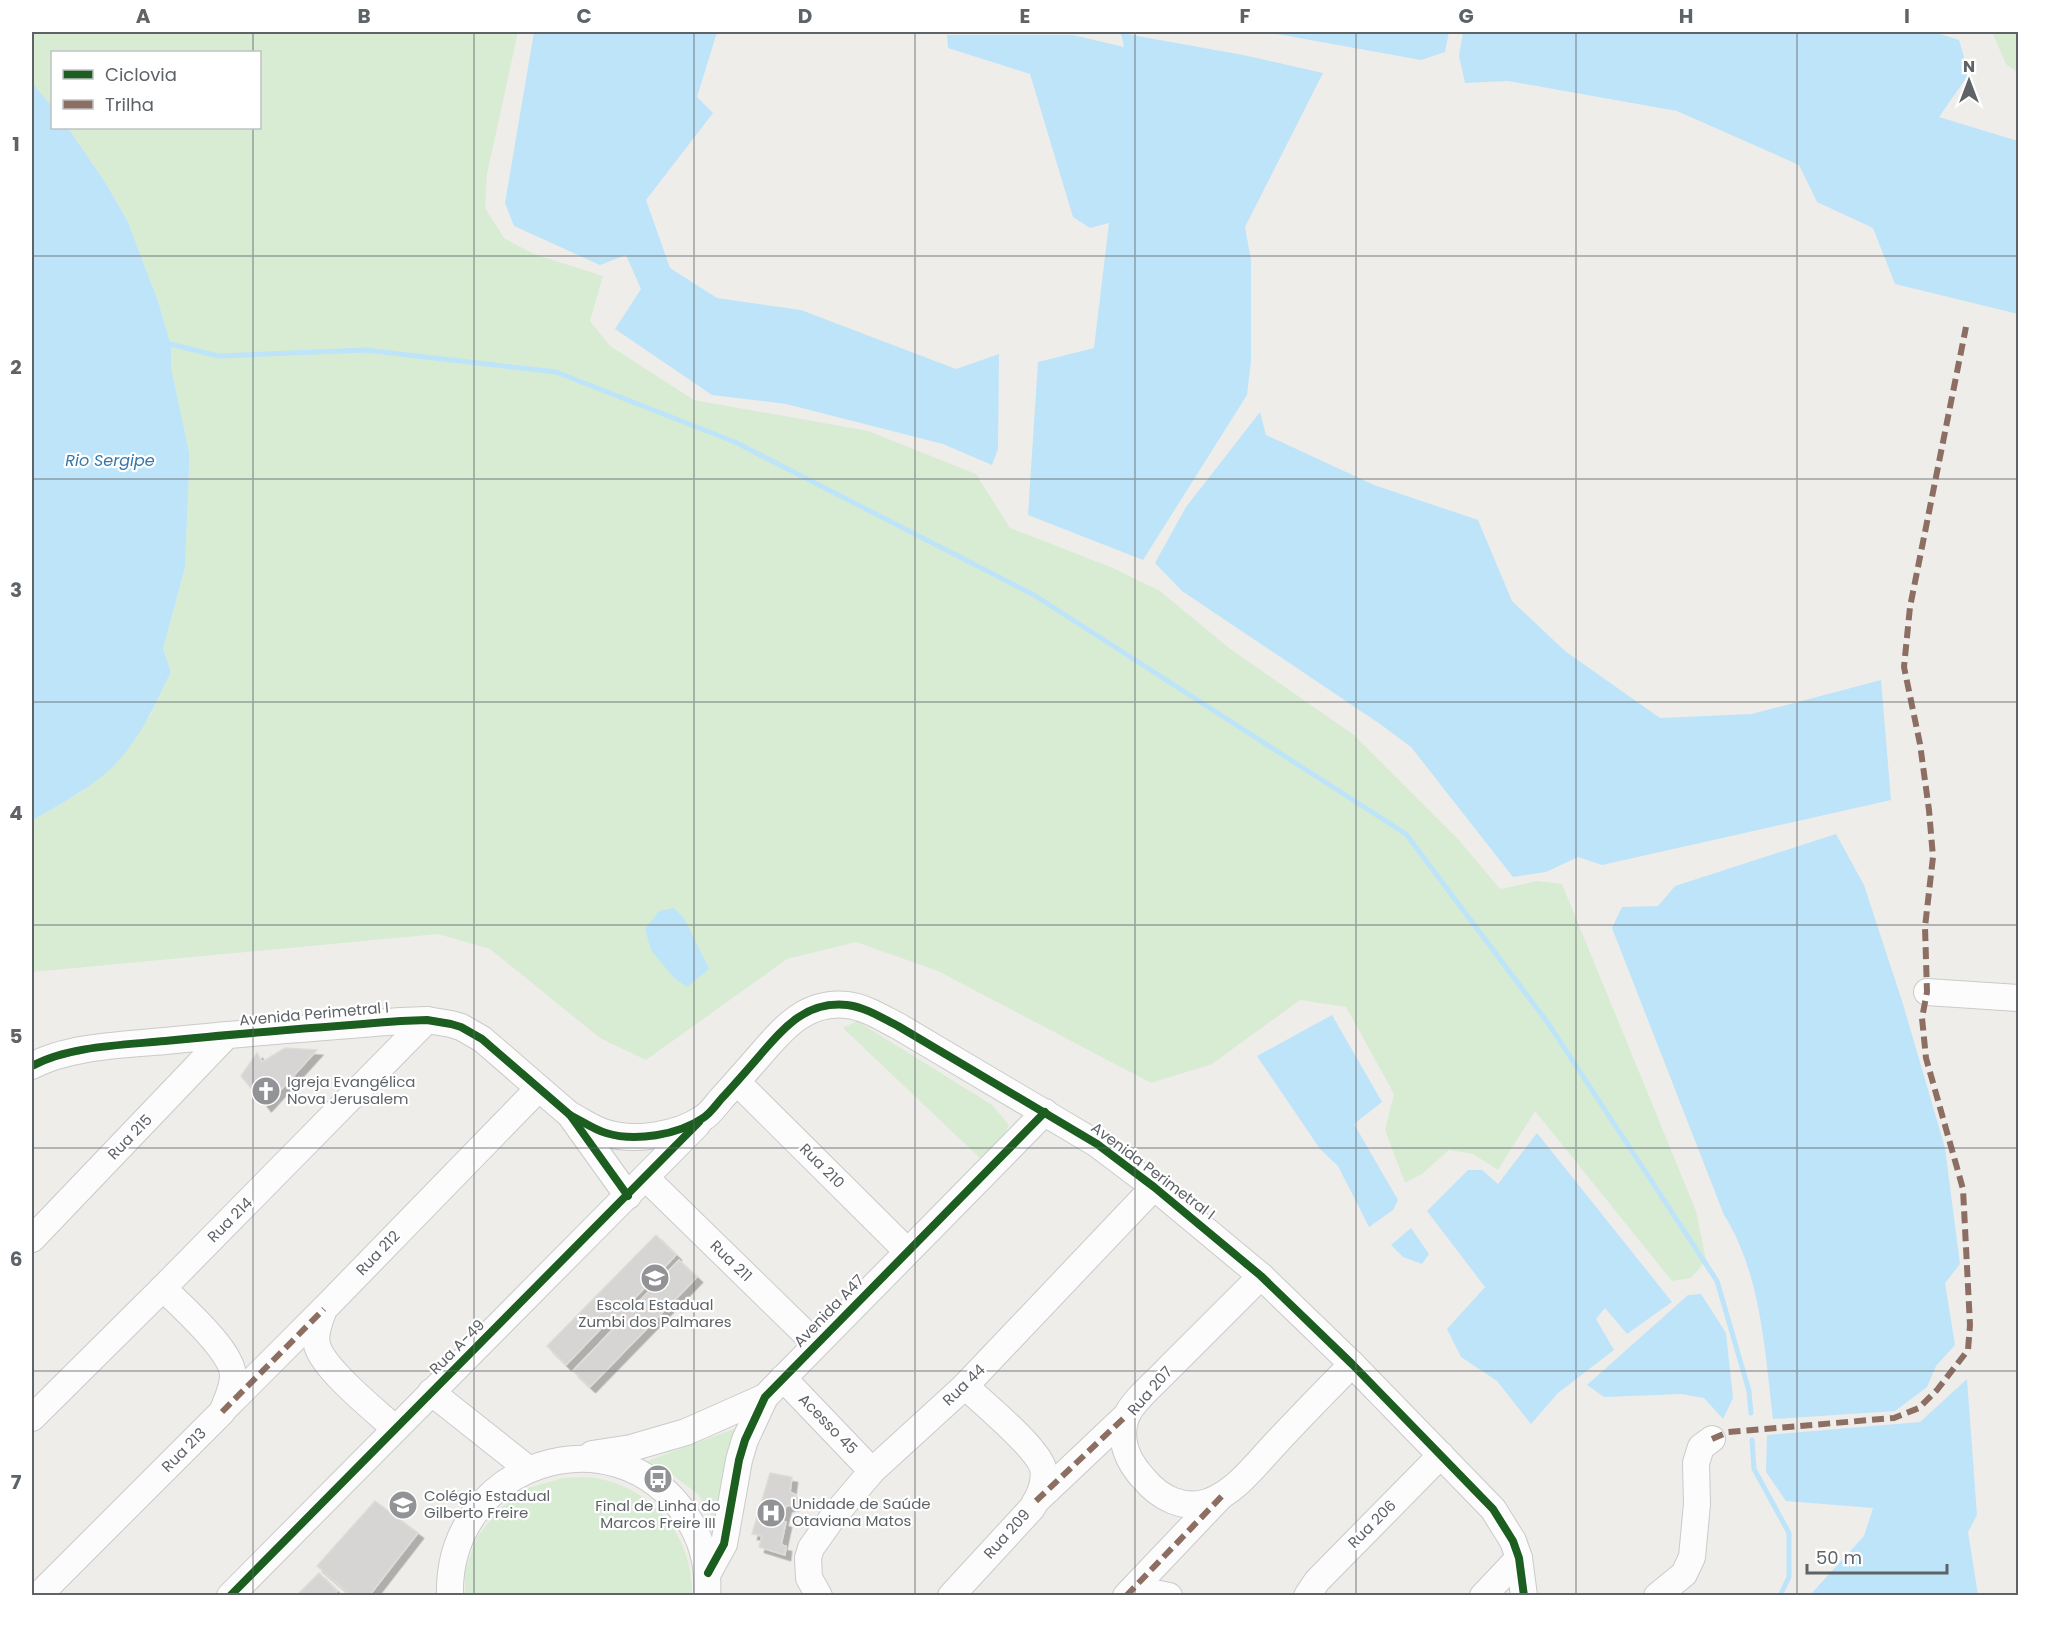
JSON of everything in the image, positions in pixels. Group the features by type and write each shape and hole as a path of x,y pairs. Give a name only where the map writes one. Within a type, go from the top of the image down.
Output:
{"street":[{"path":"1927,992 2019,998"},
{"name":"Avenida Perimetral I","path":"32,1066 47,1059 73,1053 129,1044 427,1020 451,1024 471,1032 570,1115 605,1132 634,1137 652,1136 673,1131 704,1118 794,1019 813,1008 845,1005 865,1009 898,1026 1097,1144 1154,1186 1261,1276 1352,1364 1493,1509 1513,1542 1519,1558 1524,1596"},
{"name":"Rua 214","path":"32,1418 427,1020"},
{"name":"Rua 215","path":"32,1239 227,1035"},
{"name":"Rua 210","path":"737,1082 908,1251"},
{"name":"Rua 212","path":"394,1428 323,1359 317,1346 316,1334 324,1309 538,1089"},
{"name":"Avenida A47","path":"711,1586 724,1544 739,1460 745,1440 765,1397 1044,1112"},
{"name":"Avenida Perimetral I","path":"570,1115 628,1196"},
{"name":"Rua A-49","path":"230,1596 394,1428 704,1118"},
{"name":"Rua 211","path":"646,1178 816,1344"},
{"name":"Rua 44","path":"819,1596 811,1584 807,1562 811,1548 833,1517 872,1471 965,1386 1154,1186"},
{"name":"Rua 207","path":"1261,1276 1148,1389 1127,1415 1122,1435 1124,1445 1131,1461 1150,1486 1171,1500 1184,1504 1207,1502 1222,1496 1352,1364"},
{"name":"Rua 213","path":"38,1596 222,1412 232,1385 233,1373 230,1363 217,1343 163,1288"},
{"path":"222,1412 324,1309"},
{"name":"Acesso 45","path":"783,1378 872,1471"},
{"name":"Rua 209","path":"951,1596 1036,1502 1043,1481 1039,1461 1023,1441 965,1386"},
{"path":"431,1392 528,1469"},
{"name":"Avenida A47","path":"569,1459 662,1440 718,1419 765,1397"},
{"path":"1036,1502 1127,1415"},
{"path":"1657,1596 1684,1574 1692,1557 1697,1504 1696,1463 1701,1447 1712,1440"},
{"name":"Rua 206","path":"1307,1595 1317,1581 1441,1455"},
{"path":"450,1596 451,1564 456,1547 472,1514 496,1488 528,1469 548,1462 569,1459 594,1459 618,1464 641,1474 661,1488 679,1505 693,1526 702,1549 711,1586"},
{"path":"1126,1596 1222,1496"},
{"path":"1483,1596 1519,1558"},
{"path":"1136,1596 1154,1593 1169,1596"}],"green space":[{"path":"32,32 518,32 487,174 485,208 504,238 534,254 603,276 590,321 610,346 694,400 868,431 976,474 1010,528 1113,568 1160,591 1229,648 1354,735 1458,839 1500,889 1537,881 1562,884 1696,1211 1706,1260 1691,1278 1672,1281 1535,1111 1498,1170 1473,1154 1449,1150 1422,1174 1405,1183 1385,1130 1394,1094 1346,1007 1300,1000 1212,1064 1151,1083 938,971 856,942 787,959 646,1060 600,1038 490,949 438,934 32,972 32,821 83,791 150,716 171,672 163,649 185,567 189,452 171,367 171,346 158,301 127,220 105,182 69,129 261,129 261,51 51,51 51,105 32,83"},
{"path":"1992,32 2018,32 2018,73 2006,64"},
{"path":"857,1021 992,1105 1009,1125 999,1144 980,1158 843,1028"},
{"path":"737,1428 716,1523 698,1494 663,1468 647,1461"},
{"path":"563,1478 595,1478 620,1485 638,1494 654,1506 678,1536 691,1574 692,1595 465,1596 465,1570 477,1537 499,1509 528,1488"}],"water":[{"path":"534,32 717,32 697,97 713,113 646,200 670,268 717,298 801,310 956,369 999,354 998,449 992,465 943,444 786,404 712,395 615,329 641,289 626,255 600,265 514,226 505,203"},
{"path":"1266,32 1449,32 1445,52 1421,60"},
{"path":"1463,32 1934,32 1959,40 1969,74 1939,117 2018,141 2018,314 1895,284 1873,228 1817,202 1799,165 1677,111 1508,81 1465,83 1459,56"},
{"path":"1121,33 1243,55 1323,73 1245,227 1251,260 1251,361 1247,395 1143,560 1028,515 1038,362 1094,348 1109,223 1090,228 1073,217 1030,74 948,48 947,35 1073,35 1124,47"},
{"name":"Rio Sergipe","path":"32,83 51,105 51,129 69,129 105,182 127,220 158,301 171,346 171,367 189,452 189,467 185,567 163,649 171,672 142,729 110,770 89,786 32,821"},
{"path":"1260,412 1266,435 1374,485 1478,520 1512,601 1565,651 1660,718 1752,714 1881,680 1891,800 1602,865 1578,857 1546,872 1513,877 1411,747 1182,591 1155,563 1186,507"},
{"path":"1836,834 1864,885 1903,1004 1945,1148 1960,1264 1945,1283 1955,1345 1936,1366 1927,1387 1895,1411 1773,1419 1764,1340 1754,1287 1746,1262 1724,1215 1612,928 1622,907 1658,906 1675,886"},
{"path":"674,908 684,918 709,969 687,987 673,977 651,950 645,929 659,911"},
{"path":"1332,1015 1382,1102 1354,1124 1398,1200 1393,1210 1369,1227 1338,1166 1320,1149 1257,1056"},
{"path":"1537,1133 1672,1302 1627,1334 1605,1308 1596,1319 1614,1350 1558,1393 1531,1424 1497,1381 1461,1357 1447,1329 1485,1287 1427,1211 1468,1170 1482,1170 1498,1184"},
{"path":"1411,1228 1429,1254 1422,1264 1403,1257 1391,1245"},
{"path":"1701,1294 1726,1333 1733,1398 1723,1419 1704,1398 1681,1394 1604,1397 1587,1385 1688,1295"},
{"path":"1967,1379 1977,1515 1968,1532 1978,1595 1810,1595 1864,1536 1873,1508 1786,1501 1766,1472 1767,1435 1920,1422"}],"building":[{"name":"Igreja Evangélica Nova Jerusalem","path":"285,1048 317,1050 266,1106 241,1076 257,1053 262,1062"},
{"path":"656,1235 676,1255 627,1306 631,1310 679,1260 697,1277 590,1387 573,1371 622,1320 615,1314 566,1365 547,1346"},
{"name":"Unidade de Saúde Otaviana Matos","path":"770,1473 792,1477 790,1492 796,1495 793,1505 786,1506 782,1521 786,1522 781,1545 786,1546 785,1555 759,1547 762,1536 752,1534"},
{"path":"375,1501 418,1533 369,1596 352,1596 317,1566"},
{"path":"319,1573 337,1591 333,1596 296,1596"}],"waterway":[{"path":"166,343 218,356 365,350 556,372 735,442 1034,595 1406,834 1548,1023 1717,1281 1749,1391 1751,1413"},
{"path":"1752,1440 1754,1469 1789,1533 1789,1577 1780,1596"}],"marked path":[{"path":"1712,1439 1728,1432 1894,1418 1919,1408 1937,1390 1968,1350 1970,1325 1963,1189 1926,1058 1922,1018 1927,992 1925,927 1933,857 1920,744 1904,667 1910,607 1966,327"},
{"path":"222,1412 324,1309"},
{"path":"1036,1501 1127,1415"},
{"path":"1126,1596 1222,1496"}],"cycle path":[{"path":"570,1115 617,1136 643,1137 669,1133 693,1124 708,1114 779,1034 798,1017 820,1007 833,1005 860,1008 880,1016 1097,1144 1154,1187 1261,1276 1352,1364 1493,1509 1513,1541 1519,1558 1524,1596"},
{"path":"32,1066 62,1054 114,1045 401,1021 427,1020 451,1024 482,1039 570,1115 628,1196"},
{"path":"708,1573 724,1544 739,1460 745,1440 765,1397 1045,1112"},
{"path":"230,1596 699,1122"}],"place":[{"name":"Igreja Evangélica Nova Jerusalem","path":"266,1091"},
{"name":"Escola Estadual Zumbi dos Palmares","path":"655,1278"},
{"name":"Final de Linha do Marcos Freire III","path":"658,1479"},
{"name":"Colégio Estadual Gilberto Freire","path":"403,1505"},
{"name":"Unidade de Saúde Otaviana Matos","path":"771,1513"}]}
